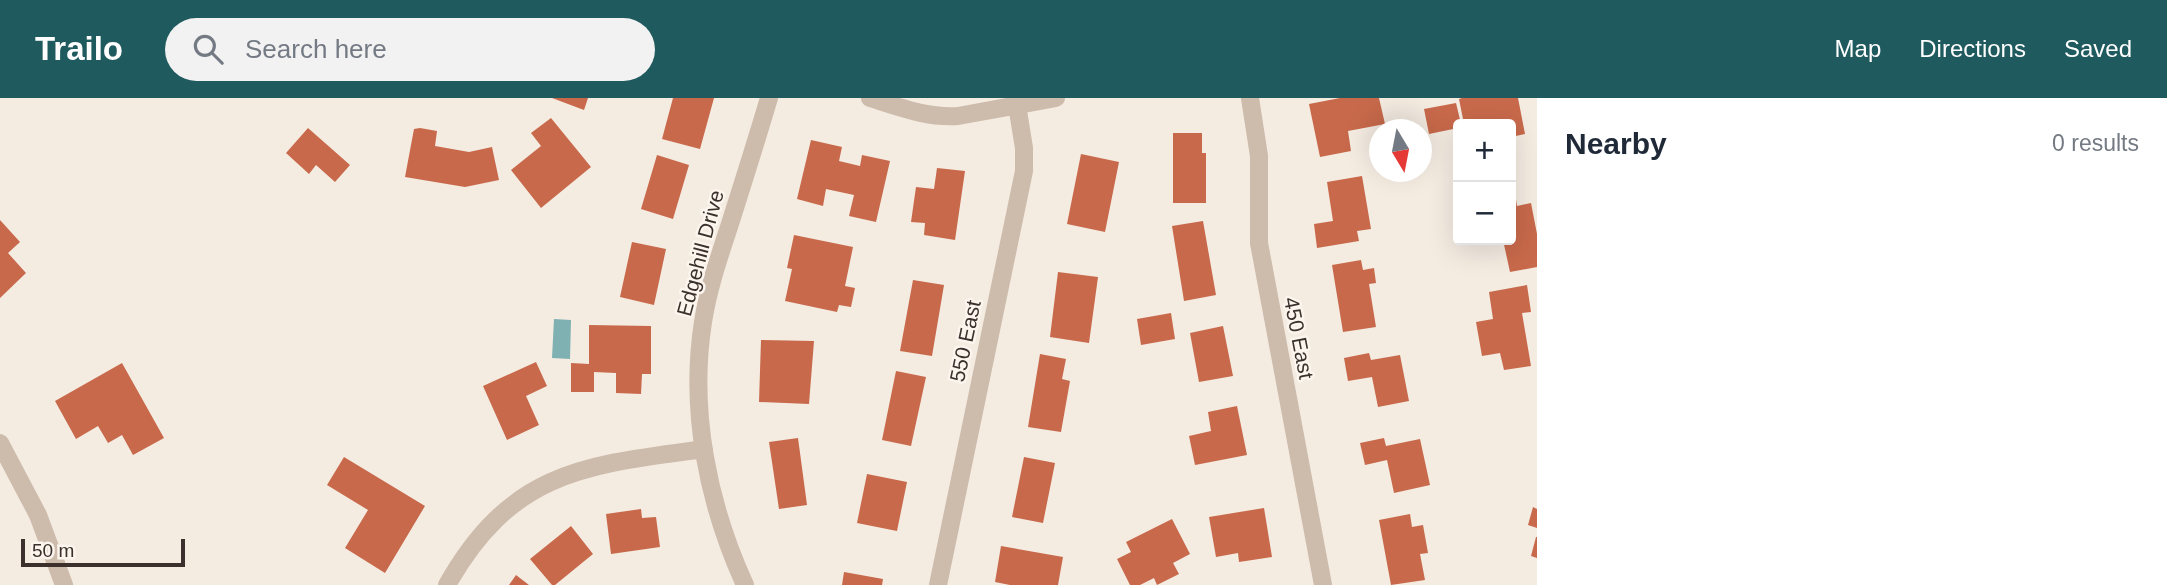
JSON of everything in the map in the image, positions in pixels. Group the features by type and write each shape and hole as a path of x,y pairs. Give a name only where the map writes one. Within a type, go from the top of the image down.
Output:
{"street":[{"name":"Edgehill Drive","path":"746,585 723,528 705,449 698,409 699,349 712,281 769,98"},
{"path":"870,98 942,117 1056,98"},
{"name":"450 East","path":"1250,98 1259,156 1259,243 1323,585"},
{"name":"550 East","path":"938,585 1024,171 1024,148 1017,105"},
{"path":"0,443 38,515 64,585"},
{"path":"447,585 482,533 513,505 550,482 613,461 705,449"}],"water":[{"path":"554,319 571,320 570,359 552,358"}],"building":[{"path":"552,98 588,98 584,110"},
{"path":"673,98 714,98 700,149 662,139"},
{"path":"1340,98 1379,98 1384,119 1369,119 1369,127 1348,131 1351,151 1320,157 1309,104"},
{"path":"1518,98 1525,134 1516,136 1516,119 1463,119 1459,99"},
{"path":"1456,103 1460,119 1453,119 1453,129 1432,133 1432,119 1426,119 1424,109"},
{"path":"551,118 591,167 541,208 511,170 541,146 531,133"},
{"path":"308,128 350,165 335,182 316,165 309,174 286,153"},
{"path":"414,129 437,131 435,146 469,152 492,147 499,180 465,187 405,177"},
{"path":"1173,133 1202,133 1202,153 1206,153 1206,203 1173,203"},
{"path":"811,140 842,147 839,161 860,166 862,155 890,161 876,222 849,216 854,195 826,189 823,206 797,199"},
{"path":"1081,154 1119,162 1105,232 1067,224"},
{"path":"657,155 689,165 673,219 641,209"},
{"path":"937,168 965,171 955,240 924,235 925,223 911,222 916,187 934,189"},
{"path":"1362,176 1371,229 1357,231 1359,241 1317,248 1314,224 1333,221 1327,182"},
{"path":"1516,200 1517,206 1531,203 1537,234 1537,267 1510,272 1504,245 1516,245"},
{"path":"0,220 20,242 8,253 26,273 0,298"},
{"path":"1203,221 1216,295 1184,301 1172,226"},
{"path":"794,235 853,247 845,286 855,288 851,307 839,305 837,312 785,301 792,269 787,268"},
{"path":"632,242 666,249 654,305 620,297"},
{"path":"1361,260 1363,270 1374,268 1376,283 1369,284 1376,327 1343,332 1332,265"},
{"path":"1058,272 1098,277 1089,343 1050,337"},
{"path":"913,280 944,285 932,356 900,351"},
{"path":"1527,285 1531,312 1522,313 1531,366 1504,370 1500,353 1482,356 1476,322 1493,319 1489,292"},
{"path":"1171,313 1175,339 1141,345 1137,319"},
{"path":"589,325 651,326 651,374 642,374 641,394 616,393 616,373 594,372 594,392 571,392 571,363 589,364"},
{"path":"1223,326 1233,376 1199,382 1190,333"},
{"path":"761,340 814,341 809,404 759,402"},
{"path":"1369,353 1371,360 1400,355 1409,401 1378,407 1372,377 1348,381 1344,358"},
{"path":"1040,354 1066,359 1062,379 1070,381 1061,432 1028,427"},
{"path":"536,362 547,386 526,396 539,425 507,440 483,386"},
{"path":"122,363 164,438 133,455 122,435 108,443 98,426 76,439 55,401"},
{"path":"896,371 926,377 911,446 882,440"},
{"path":"1237,406 1247,455 1195,465 1189,436 1211,431 1208,412"},
{"path":"798,438 807,505 779,509 769,442"},
{"path":"1384,438 1386,446 1420,439 1430,485 1394,493 1387,460 1365,465 1360,443"},
{"path":"344,457 425,506 385,573 345,548 368,510 327,485"},
{"path":"1024,457 1055,463 1043,523 1012,517"},
{"path":"867,474 907,482 897,531 857,523"},
{"path":"1533,507 1537,509 1537,528 1528,525"},
{"path":"1264,508 1272,557 1239,562 1238,553 1216,557 1209,517"},
{"path":"641,509 642,518 656,517 660,547 611,554 606,514"},
{"path":"1410,514 1412,527 1423,525 1428,553 1420,554 1425,580 1391,585 1379,520"},
{"path":"1172,519 1190,554 1173,563 1179,574 1157,585 1154,578 1140,585 1130,585 1117,559 1131,552 1126,542"},
{"path":"571,526 593,554 552,585 530,559"},
{"path":"1537,537 1537,558 1531,556"},
{"path":"1001,546 1063,557 1058,585 1010,585 995,582"},
{"path":"844,572 883,579 882,585 842,585"},
{"path":"516,575 529,585 509,585"}]}
